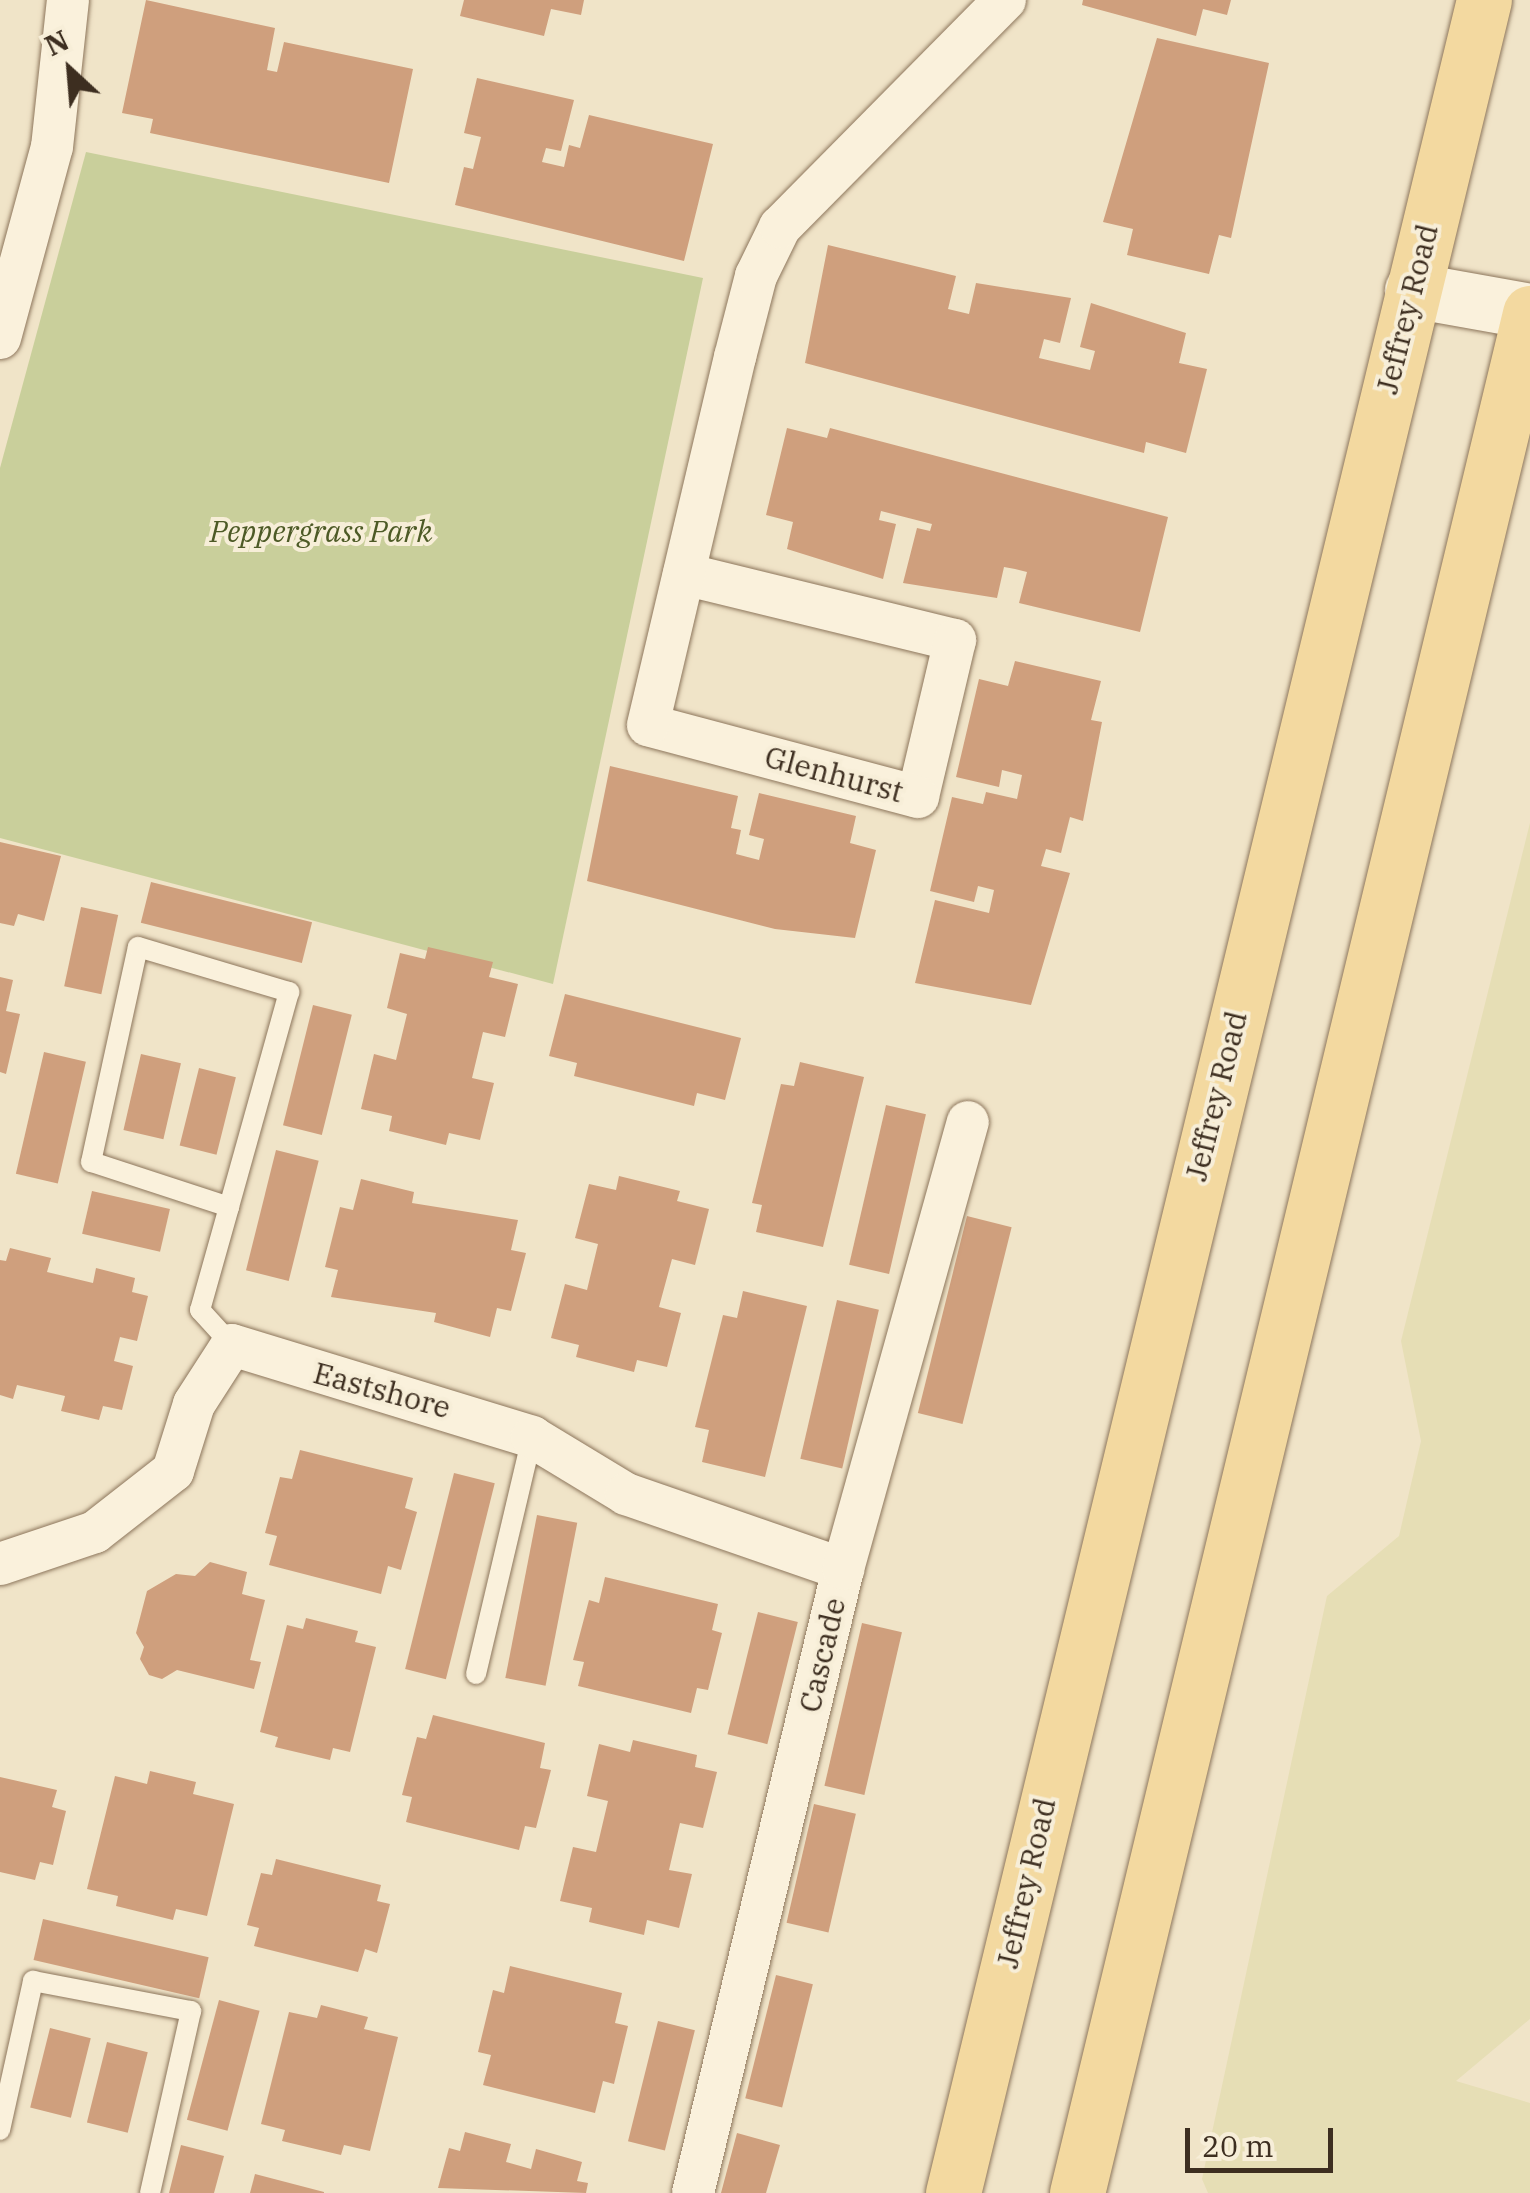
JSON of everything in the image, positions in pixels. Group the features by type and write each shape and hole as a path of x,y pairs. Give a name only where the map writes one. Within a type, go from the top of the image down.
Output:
{"main road":[{"name":"Jeffrey Road","path":"953,2193 1484,0"},
{"path":"1077,2193 1530,312"}],"street":[{"name":"Glenhurst","path":"684,574 955,640 918,796 648,725 684,574 756,276 780,226 1005,0"},
{"path":"0,338 52,147 65,1"},
{"path":"1412,290 1530,312"},
{"name":"Cascade","path":"694,2193 843,1569 968,1122"},
{"path":"0,1564 95,1532 173,1471 194,1404 232,1345"},
{"name":"Eastshore","path":"232,1345 532,1437 626,1494 843,1569"}],"lane":[{"path":"229,1207 92,1162 138,948 289,992 229,1207 200,1310 232,1345"},
{"path":"476,1674 532,1437"},
{"path":"0,2130 33,1981 191,2011 150,2193"}],"shaded area":[{"path":"1530,823 1530,2019 1456,2081 1530,2103 1530,2193 1208,2193 1202,2179 1327,1596 1399,1536 1421,1441 1401,1341"}],"green space":[{"name":"Peppergrass Park","path":"86,152 703,278 553,984 0,838 0,468"}],"building":[{"path":"146,0 275,28 267,70 277,72 284,42 413,69 389,183 150,133 153,119 122,113"},
{"path":"464,0 584,0 581,15 551,9 544,36 460,16"},
{"path":"1083,0 1231,0 1227,15 1203,9 1196,36 1082,5"},
{"path":"1157,38 1269,63 1231,238 1219,235 1209,274 1127,255 1133,229 1103,222"},
{"path":"477,78 574,100 561,151 546,148 542,162 564,167 569,145 580,148 589,115 713,144 684,261 455,205 464,167 473,169 481,137 464,133"},
{"path":"828,245 956,276 948,309 969,314 976,283 1071,298 1060,343 1044,339 1039,358 1090,370 1095,351 1080,347 1091,303 1186,333 1179,363 1207,369 1186,453 1146,442 1144,453 805,363"},
{"path":"787,428 827,438 830,428 1168,517 1140,632 1019,603 1027,572 1015,569 1004,567 997,598 903,583 917,528 930,531 932,524 881,511 879,520 896,524 883,579 787,549 793,522 766,515"},
{"path":"1015,661 1101,681 1091,720 1102,722 1083,821 1070,817 1061,853 1046,849 1041,866 1070,873 1031,1005 915,983 935,900 989,913 994,890 978,886 974,902 930,891 952,797 983,804 986,792 1017,799 1022,775 1002,770 999,787 956,777 979,679 1008,686"},
{"path":"610,766 738,796 731,828 741,830 736,854 759,860 764,839 749,835 759,793 856,816 850,843 876,850 855,938 775,929 587,881"},
{"path":"0,842 61,856 44,921 18,914 14,926 0,923"},
{"path":"151,882 312,922 302,963 141,923"},
{"path":"81,907 118,915 101,994 64,986"},
{"path":"428,947 493,962 489,977 518,984 505,1037 483,1032 472,1078 494,1083 480,1140 449,1133 446,1145 389,1131 392,1116 361,1109 374,1054 396,1060 407,1014 387,1008 400,953 425,959"},
{"path":"0,977 13,980 6,1011 20,1014 6,1074 0,1072"},
{"path":"565,994 741,1038 725,1100 697,1093 694,1106 574,1076 577,1063 549,1056"},
{"path":"313,1005 352,1015 322,1135 283,1125"},
{"path":"44,1052 86,1062 58,1183 16,1174"},
{"path":"141,1054 181,1063 163,1139 123,1130"},
{"path":"800,1062 864,1077 823,1247 756,1232 762,1205 752,1203 781,1084 794,1086"},
{"path":"199,1068 236,1077 217,1155 180,1146"},
{"path":"886,1105 926,1114 889,1274 849,1265"},
{"path":"276,1150 319,1161 289,1281 246,1270"},
{"path":"619,1176 680,1191 677,1201 709,1209 695,1265 672,1259 659,1307 681,1313 667,1367 637,1360 634,1372 576,1357 579,1345 551,1338 565,1284 587,1290 598,1244 575,1238 589,1184 616,1190"},
{"path":"361,1179 414,1192 412,1203 518,1220 511,1250 526,1253 511,1311 497,1308 490,1337 434,1322 436,1313 331,1297 338,1270 325,1267 340,1207 353,1210"},
{"path":"92,1191 170,1209 160,1252 82,1234"},
{"path":"967,1216 1012,1227 963,1424 918,1413"},
{"path":"10,1248 51,1258 47,1272 93,1283 96,1268 135,1278 132,1292 148,1296 137,1341 120,1337 114,1361 133,1366 122,1410 103,1406 99,1420 61,1411 65,1396 17,1385 13,1399 0,1395 0,1260 6,1261"},
{"path":"743,1291 807,1306 765,1477 702,1462 709,1430 695,1427 723,1315 737,1318"},
{"path":"837,1300 879,1310 842,1468 800,1459"},
{"path":"300,1450 413,1478 405,1508 417,1512 401,1570 388,1566 381,1594 269,1565 277,1536 265,1533 280,1477 292,1479"},
{"path":"454,1473 495,1483 446,1679 405,1669"},
{"path":"537,1515 577,1523 546,1686 505,1678"},
{"path":"210,1562 247,1572 242,1594 265,1600 250,1660 261,1662 254,1689 177,1670 162,1679 149,1675 140,1659 144,1647 136,1633 147,1591 176,1574 195,1576"},
{"path":"605,1577 718,1604 712,1630 722,1633 708,1690 697,1688 691,1713 578,1686 584,1662 573,1660 589,1600 599,1603"},
{"path":"758,1612 798,1622 767,1744 728,1734"},
{"path":"306,1618 358,1631 355,1642 376,1647 350,1752 333,1748 330,1760 275,1747 278,1737 260,1732 287,1625 303,1629"},
{"path":"862,1623 902,1632 864,1795 824,1786"},
{"path":"433,1715 545,1743 540,1768 551,1770 536,1828 525,1826 519,1850 406,1822 412,1797 402,1795 417,1737 426,1739"},
{"path":"633,1740 697,1755 695,1767 717,1772 703,1828 680,1823 669,1870 692,1874 679,1928 647,1920 644,1935 589,1922 592,1908 560,1901 573,1847 596,1852 608,1801 587,1796 599,1744 630,1752"},
{"path":"150,1771 196,1782 193,1794 234,1804 207,1916 176,1909 173,1920 116,1906 118,1896 87,1889 115,1776 147,1784"},
{"path":"0,1777 57,1790 52,1807 66,1811 53,1865 40,1862 35,1880 0,1872"},
{"path":"814,1804 856,1814 828,1933 787,1923"},
{"path":"276,1859 381,1885 377,1901 390,1904 377,1953 365,1949 358,1972 254,1946 259,1928 247,1925 261,1873 272,1875"},
{"path":"43,1919 209,1957 199,1998 34,1960"},
{"path":"510,1966 622,1993 615,2023 628,2026 614,2084 603,2081 595,2113 483,2085 491,2055 478,2052 493,1990 504,1993"},
{"path":"776,1975 813,1984 782,2107 745,2098"},
{"path":"219,2000 260,2011 227,2131 187,2120"},
{"path":"321,2005 368,2017 364,2029 398,2037 370,2151 344,2145 341,2155 282,2141 285,2130 261,2124 289,2012 317,2018"},
{"path":"658,2021 695,2030 665,2151 628,2141"},
{"path":"50,2028 91,2038 71,2118 30,2108"},
{"path":"107,2042 148,2052 128,2133 87,2123"},
{"path":"465,2132 511,2144 506,2162 531,2169 536,2149 582,2162 577,2181 588,2183 586,2193 438,2188 449,2148 460,2151"},
{"path":"737,2133 780,2145 766,2193 721,2193"},
{"path":"181,2145 224,2156 214,2193 169,2193"},
{"path":"255,2174 324,2192 324,2193 250,2193"}]}
